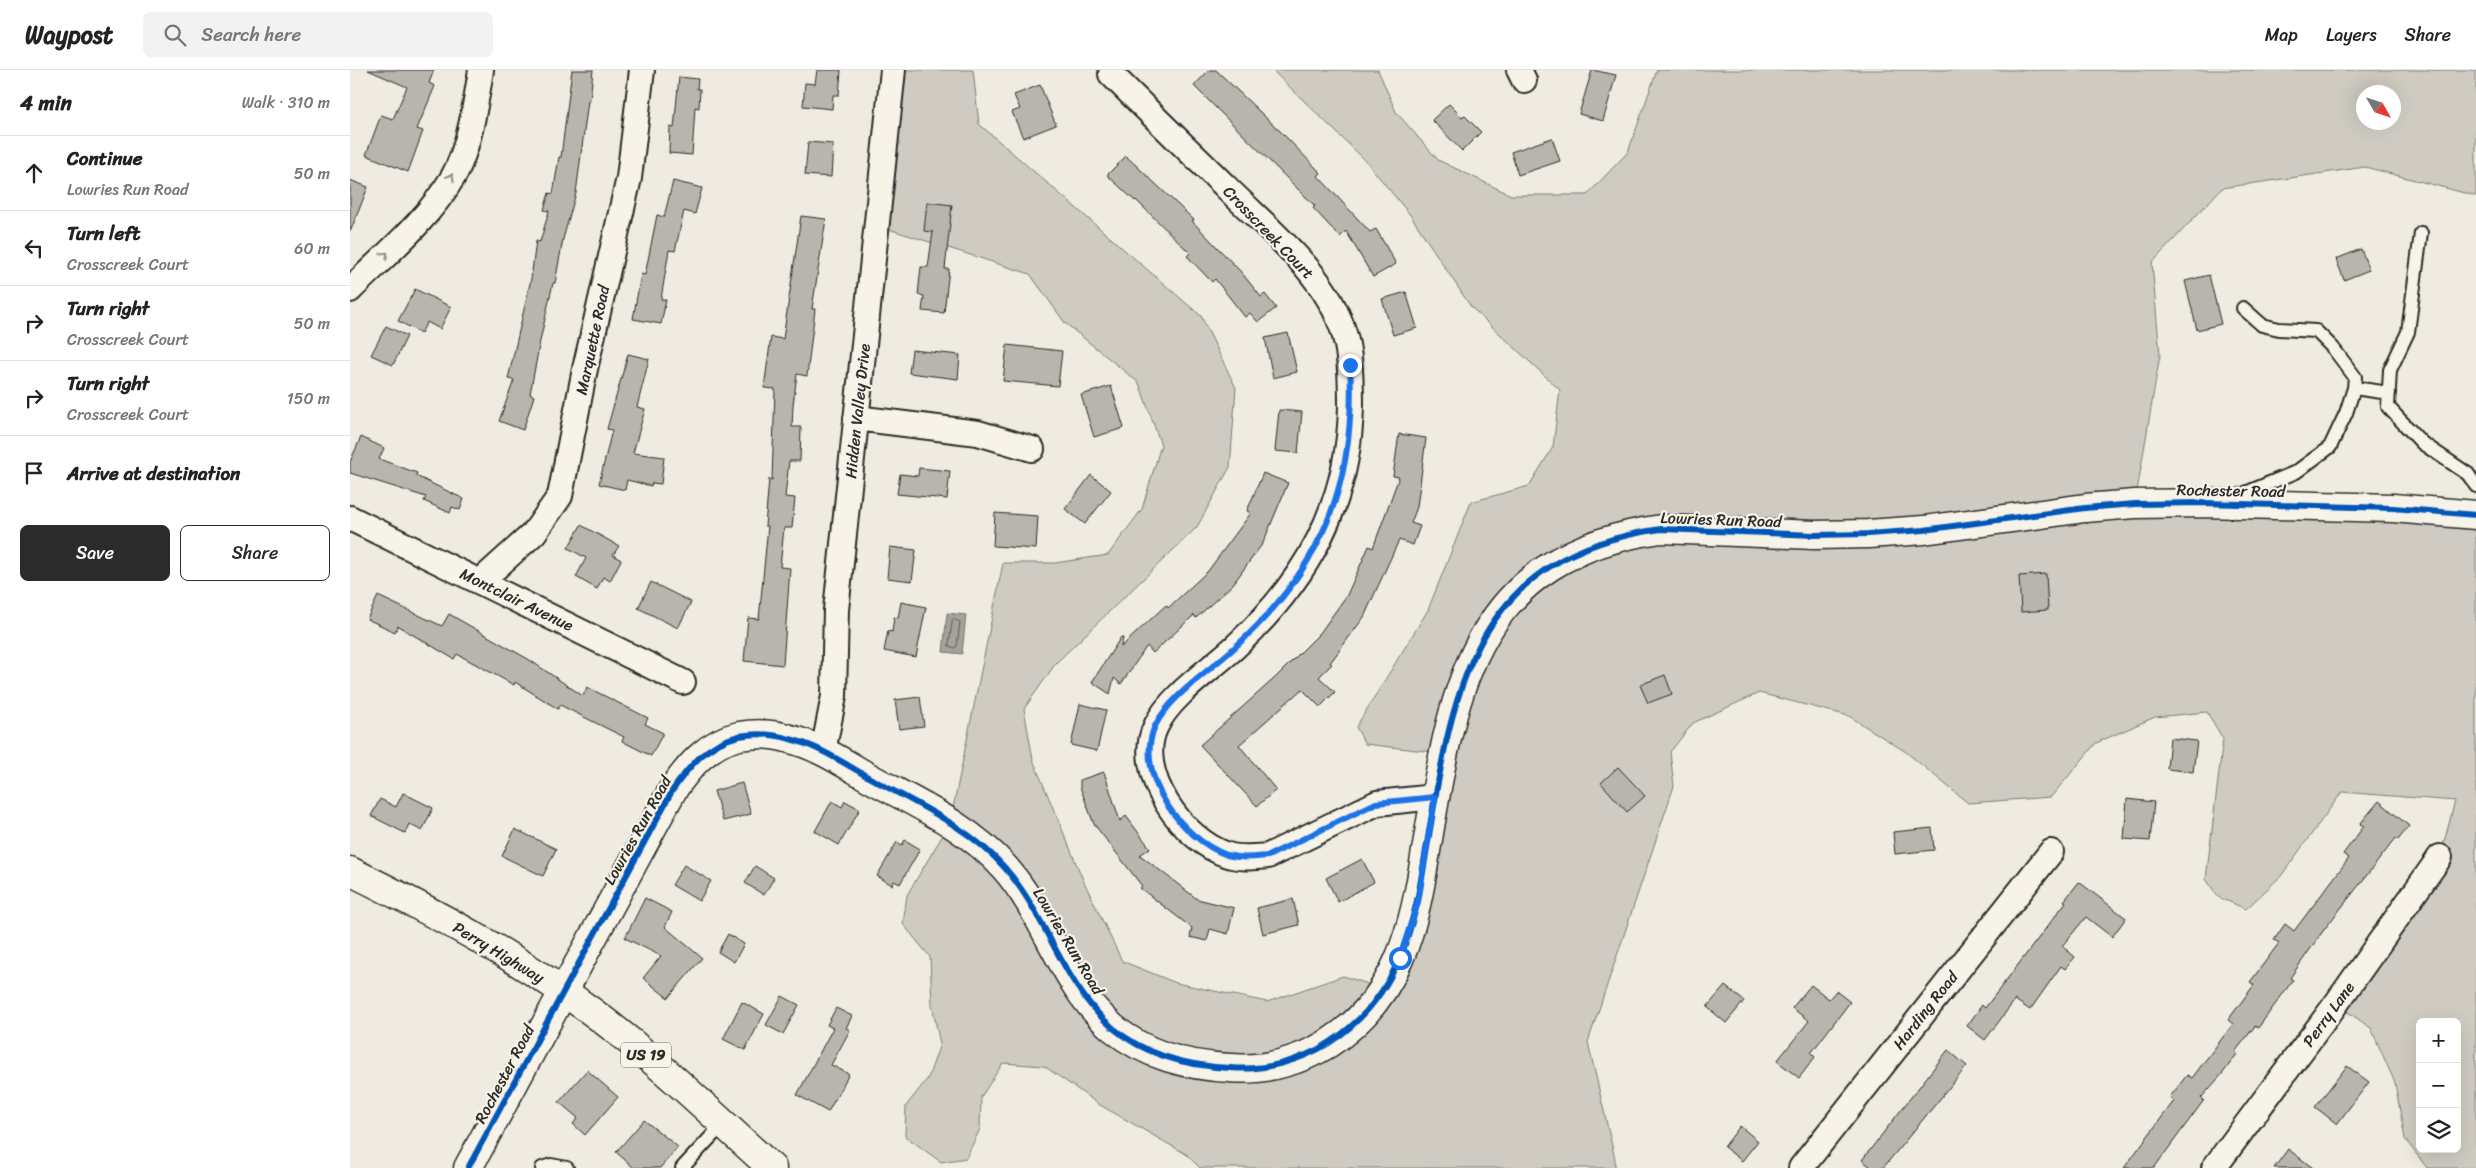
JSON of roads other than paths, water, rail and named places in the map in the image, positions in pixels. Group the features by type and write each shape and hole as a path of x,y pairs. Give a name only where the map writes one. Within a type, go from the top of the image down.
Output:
{"street":[{"path":"350,290 424,217 454,176 468,136 481,70"},
{"name":"Marquette Road","path":"481,581 534,533 560,496 585,369 629,178 642,70"},
{"name":"Hidden Valley Drive","path":"823,752 834,696 836,610 893,70"},
{"name":"Crosscreek Court","path":"1111,74 1308,270 1340,320 1350,365 1350,416 1346,461 1339,491 1322,534 1300,574 1268,614 1163,713 1150,740 1151,771 1158,788 1182,822 1211,848 1228,855 1248,858 1268,856 1376,803 1435,797"},
{"path":"856,418 978,433 1032,449"},
{"name":"Rochester Road","path":"1987,523 2125,504 2220,503 2393,508 2476,515"},
{"name":"Montclair Avenue","path":"350,518 683,682"},
{"name":"Lowries Run Road","path":"564,992 663,808 693,763 720,743 737,737 755,734 789,738 823,752 950,823 987,850 1012,876 1029,900 1081,994 1095,1011 1125,1037 1161,1055 1194,1063 1233,1069 1271,1066 1306,1055 1338,1037 1364,1015 1393,973 1413,922 1442,753 1455,700 1475,652 1505,607 1524,587 1566,557 1613,538 1661,529 1815,535 1924,530 1987,523"},
{"name":"Harding Road","path":"1801,1168 2050,852"},
{"name":"Perry Lane","path":"2214,1168 2336,1004 2440,858"},
{"name":"Perry Highway","path":"350,871 473,934 564,992 628,1040 772,1168"},
{"name":"Rochester Road","path":"468,1168 564,992"}],"lane":[{"path":"2421,233 2408,332 2390,370 2388,407 2422,443 2468,474 2476,486"},
{"path":"2220,503 2296,472 2330,447 2346,413 2354,388 2355,378 2333,348 2316,331 2278,330 2262,325 2243,308"},
{"path":"2354,388 2389,393"},
{"path":"682,1168 723,1124"},
{"path":"542,1168 551,1165 567,1168"}],"water":[{"path":"947,613 966,615 962,654 943,652"}]}
